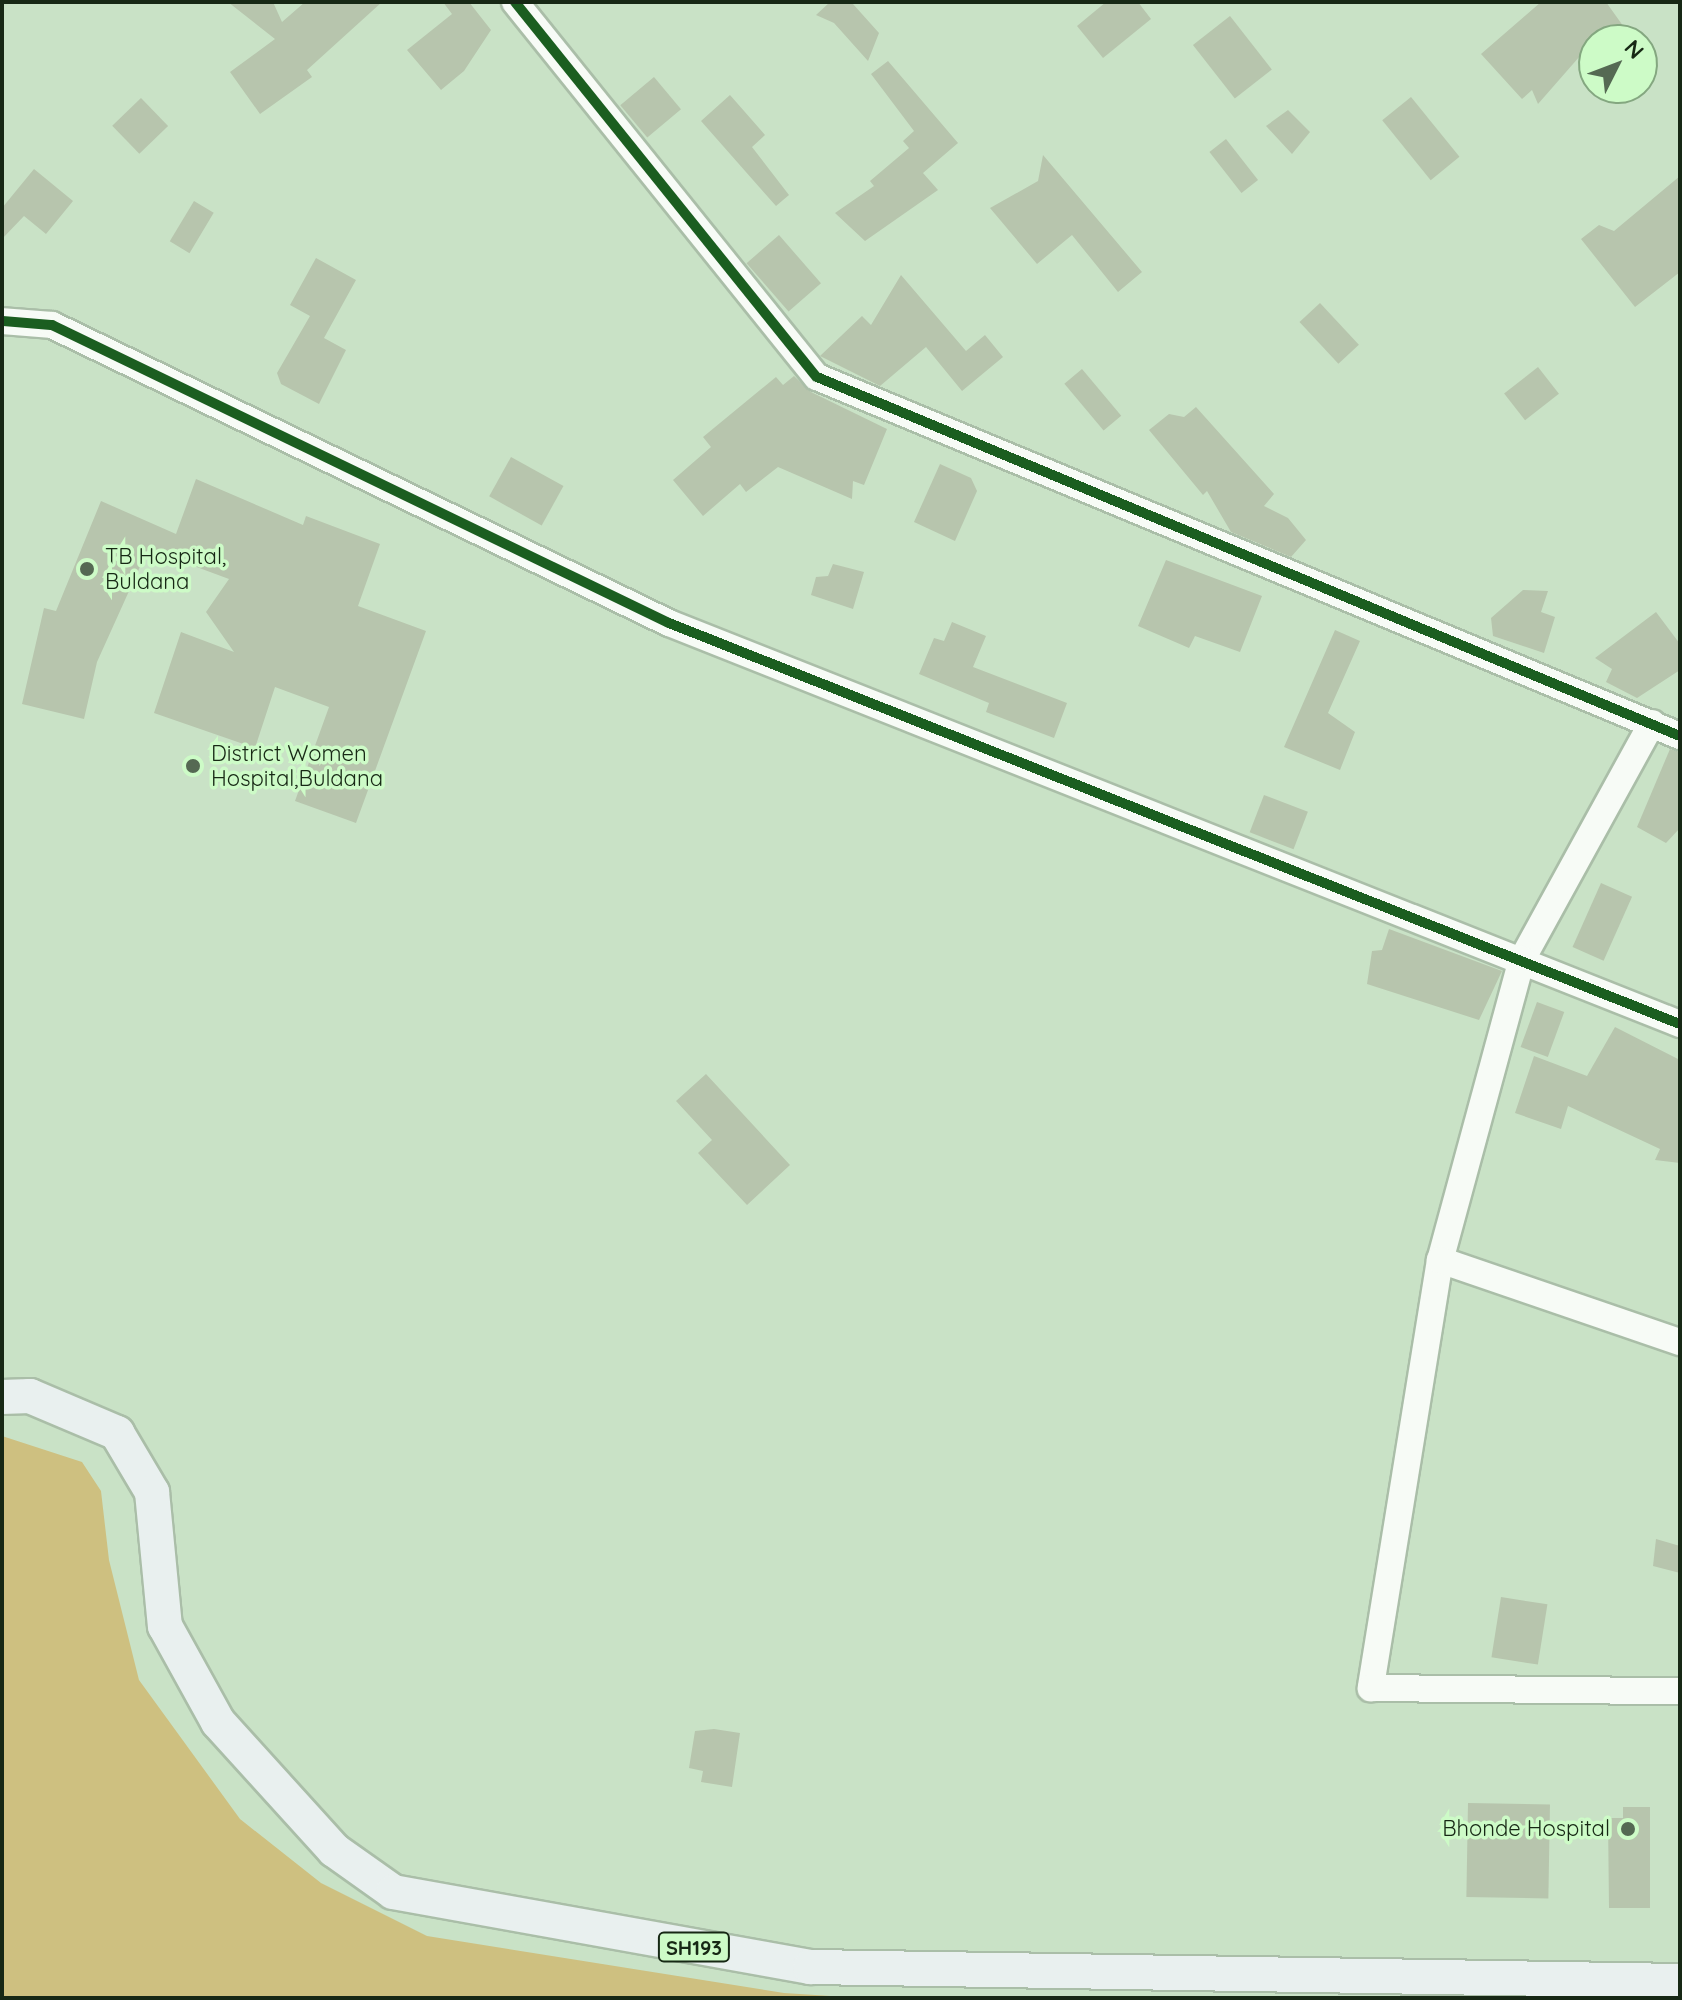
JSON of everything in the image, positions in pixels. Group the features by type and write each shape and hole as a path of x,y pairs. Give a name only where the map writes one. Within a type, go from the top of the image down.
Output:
{"main road":[{"name":"SH193","path":"2,1397 30,1396 117,1433 152,1492 165,1626 218,1722 334,1850 393,1892 810,1967 1680,1981"}],"street":[{"path":"515,2 817,377 1680,736"},
{"path":"2,321 52,325 669,623 1680,1024"},
{"path":"1652,723 1522,959 1440,1260 1371,1688 1680,1691"},
{"path":"1440,1260 1680,1342"}],"shaded area":[{"path":"2,1436 82,1462 101,1491 109,1560 139,1680 240,1819 321,1883 427,1936 784,1993 862,1998 2,1998"}],"building":[{"path":"228,2 273,2 282,22 305,2 382,2 307,70 312,77 260,114 230,72 275,39"},
{"path":"443,2 469,2 491,30 464,71 441,90 407,50 452,14"},
{"path":"830,2 853,4 879,33 868,61 834,23 816,15"},
{"path":"1106,2 1138,2 1151,19 1103,58 1077,26"},
{"path":"1541,2 1606,2 1622,24 1578,24 1578,58 1538,104 1532,90 1522,99 1481,54"},
{"path":"1230,16 1272,70 1235,99 1193,45"},
{"path":"888,61 958,143 923,173 938,190 865,241 835,213 874,186 870,181 909,148 903,141 914,131 871,74"},
{"path":"654,77 681,109 647,137 620,105"},
{"path":"730,95 765,135 752,147 789,195 776,206 701,121"},
{"path":"1411,97 1459,157 1431,180 1382,120"},
{"path":"141,98 168,126 139,154 112,126"},
{"path":"1288,110 1310,132 1292,154 1266,126"},
{"path":"1226,139 1258,180 1241,193 1209,152"},
{"path":"1043,155 1142,272 1118,292 1072,235 1037,264 990,208 1038,181"},
{"path":"34,169 73,201 46,234 24,216 2,239 2,208"},
{"path":"1680,176 1680,272 1635,307 1581,239 1599,225 1614,231"},
{"path":"194,201 214,213 190,253 170,241"},
{"path":"779,235 821,283 789,312 747,263"},
{"path":"316,258 356,280 324,338 346,350 319,404 281,384 277,373 310,316 290,305"},
{"path":"901,275 966,351 985,335 1003,357 962,391 926,347 880,386 820,356 862,316 871,325"},
{"path":"1320,303 1359,345 1338,364 1300,322"},
{"path":"1538,367 1559,394 1525,420 1504,393"},
{"path":"1082,369 1121,416 1104,431 1064,384"},
{"path":"794,376 811,392 887,429 864,485 853,481 852,499 778,467 746,492 740,484 703,516 673,480 711,447 703,437 776,377 783,385"},
{"path":"1196,407 1274,494 1264,506 1288,518 1306,540 1291,557 1231,532 1207,491 1203,495 1149,430 1169,414 1184,417"},
{"path":"511,457 563,486 542,525 489,496"},
{"path":"940,464 971,478 977,491 955,541 914,522"},
{"path":"196,479 303,525 306,516 380,544 358,606 426,631 356,823 295,801 329,707 275,687 255,748 154,713 181,632 234,652 206,612 229,579 148,549 97,662 84,719 22,704 44,608 56,611 101,501 176,534"},
{"path":"1166,560 1262,596 1240,652 1195,636 1189,648 1138,626"},
{"path":"833,564 864,572 853,609 811,595 816,577 828,576"},
{"path":"1523,590 1548,591 1541,612 1555,617 1544,653 1493,636 1491,618"},
{"path":"1656,612 1680,644 1680,670 1637,698 1606,682 1612,669 1595,658"},
{"path":"952,622 986,636 973,667 1067,703 1054,738 986,712 989,703 919,674 934,638 944,641"},
{"path":"1335,630 1360,641 1328,713 1355,732 1340,770 1284,747"},
{"path":"1670,749 1680,752 1680,828 1666,843 1637,827"},
{"path":"1264,795 1308,812 1294,849 1250,832"},
{"path":"1601,883 1632,897 1604,961 1573,947"},
{"path":"1389,929 1502,971 1479,1020 1367,984 1372,951 1382,950"},
{"path":"1537,1002 1564,1012 1548,1057 1521,1047"},
{"path":"1615,1027 1680,1060 1680,1163 1655,1160 1660,1149 1568,1106 1561,1129 1515,1113 1534,1056 1587,1076"},
{"path":"706,1074 790,1165 747,1205 698,1153 712,1140 676,1101"},
{"path":"1656,1539 1680,1546 1680,1573 1653,1566"},
{"path":"1501,1597 1547,1604 1538,1665 1491,1657"},
{"path":"714,1729 740,1733 732,1787 701,1782 703,1771 689,1768 695,1731"},
{"path":"1468,1803 1550,1804 1548,1898 1466,1897"},
{"path":"1623,1807 1650,1807 1650,1908 1609,1908 1608,1818 1623,1818"}],"cycle path":[{"path":"515,2 817,377 1680,736"},
{"path":"2,321 52,325 669,623 1680,1024"}],"place":[{"name":"TB Hospital, Buldana","path":"87,569"},
{"name":"District Women Hospital,Buldana","path":"193,766"},
{"name":"Bhonde Hospital","path":"1628,1829"}]}
